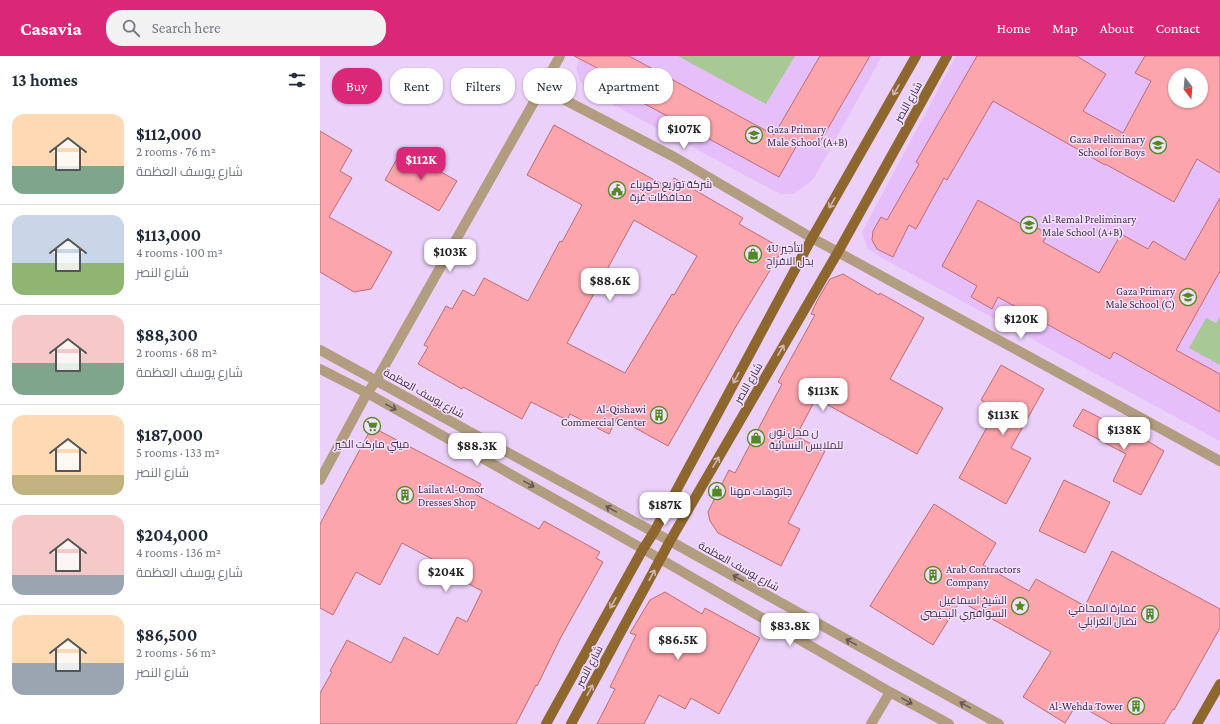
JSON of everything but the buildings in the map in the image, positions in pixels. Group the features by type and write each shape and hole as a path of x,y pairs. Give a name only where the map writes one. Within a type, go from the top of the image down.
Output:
{"main road":[{"name":"شارع النصر","path":"546,724 643,548 654,532 812,238 916,56"},
{"name":"شارع النصر","path":"571,724 670,541 838,252 947,56"},
{"path":"1196,724 1220,684"}],"street":[{"path":"553,68 560,56"},
{"path":"320,480 367,393 376,381 533,104"},
{"path":"573,104 676,158 812,238 1220,461"},
{"name":"شارع يوسف العظمة","path":"320,350 654,532 999,724"},
{"path":"320,368 643,548 890,692 949,724"},
{"path":"871,724 890,692"}],"shaded area":[{"name":"Gaza Primary Male School (A+B)","path":"580,56 882,56 814,178 793,194 780,194 612,104 673,104 673,68 584,68 584,86 580,81 576,69"},
{"name":"Al-Remal Preliminary Male School (A+B)","path":"956,56 1220,56 1220,441 884,259 867,248 862,232"}],"green space":[{"path":"678,56 795,56 766,104"},
{"path":"1220,317 1220,365 1189,348 1206,318 1216,323"}],"place":[{"name":"Gaza Primary Male School (A+B)","path":"754,135"},
{"name":"Gaza Preliminary School for Boys","path":"1158,145"},
{"name":"شركة توزيع كهرباء محافظات غزة","path":"617,190"},
{"name":"Al-Remal Preliminary Male School (A+B)","path":"1029,225"},
{"name":"4U لتأجير بدل الافراح","path":"753,254"},
{"name":"Gaza Primary Male School (C)","path":"1188,297"},
{"name":"Al-Qishawi Commercial Center","path":"659,415"},
{"name":"ميني ماركت الخير","path":"372,426"},
{"name":"ن محل نون للملابس النسائية","path":"756,438"},
{"name":"جاتوهات مهنا","path":"717,491"},
{"name":"Lailat Al-Omor Dresses Shop","path":"405,495"},
{"name":"Arab Contractors Company","path":"933,575"},
{"name":"الشيخ اسماعيل السوافيري البحيصي","path":"1020,606"},
{"name":"عمارة المحامي نضال الغرابلي","path":"1150,614"},
{"name":"Al-Wehda Tower","path":"1136,706"}]}
